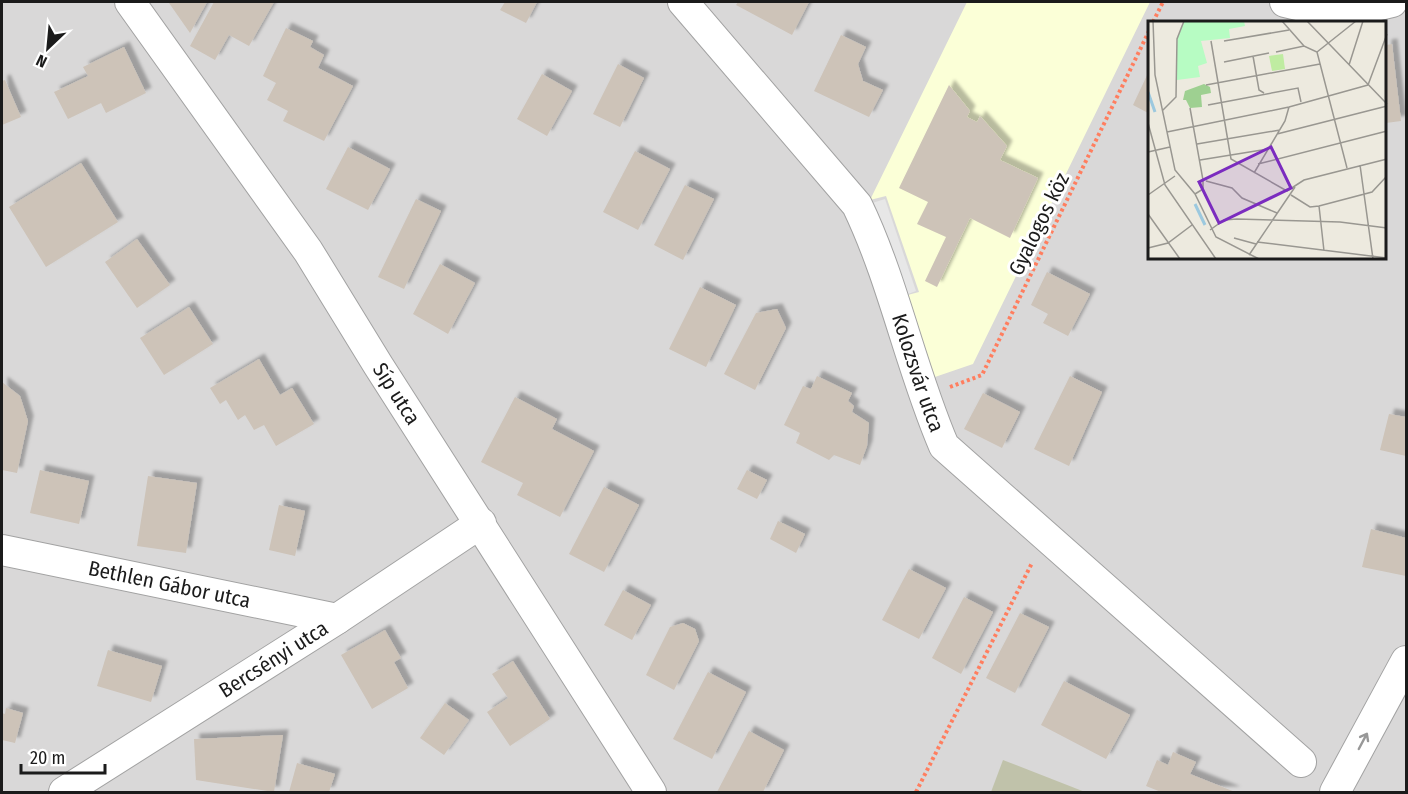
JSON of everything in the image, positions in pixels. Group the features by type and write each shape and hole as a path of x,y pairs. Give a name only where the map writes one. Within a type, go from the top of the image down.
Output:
{"street":[{"name":"Síp utca","path":"130,2 303,243 378,365 651,792"},
{"name":"Kolozsvár utca","path":"682,2 857,205 875,242 923,397 944,446 1301,762"},
{"path":"1285,2 1308,8 1361,10 1392,2"},
{"name":"Bercsényi utca","path":"68,792 337,620 481,523"},
{"name":"Bethlen Gábor utca","path":"2,550 337,620"},
{"path":"1335,792 1407,661"}],"path":[{"path":"1154,21 1163,2"},
{"name":"Gyalogos köz","path":"923,397 982,375 1148,33"},
{"path":"916,792 1045,537"}],"shaded area":[{"path":"2,2 1406,2 1406,792 2,792"},
{"path":"967,2 1150,2 973,364 932,378 904,296 919,292 886,196 870,200"},
{"path":"885,199 916,291 900,297 869,204"},
{"path":"1003,760 1085,792 991,792"}],"building":[{"path":"170,2 207,2 190,33"},
{"path":"214,2 274,2 249,46 229,35 215,60 190,46"},
{"path":"505,2 537,2 526,23 500,10"},
{"path":"738,2 809,2 792,35 736,5"},
{"path":"286,28 313,41 310,47 324,55 318,68 353,86 324,141 283,121 288,111 267,100 276,83 263,76"},
{"path":"841,35 866,47 858,64 863,81 883,90 869,117 814,91"},
{"path":"1392,44 1401,121 1387,123 1387,45"},
{"path":"124,47 146,93 106,113 101,103 68,119 54,92 88,76 83,67"},
{"path":"618,64 644,78 620,127 593,114"},
{"path":"1148,73 1148,113 1133,105"},
{"path":"542,74 572,91 547,136 517,119"},
{"path":"5,80 21,117 2,125 2,81"},
{"path":"949,85 970,111 967,117 977,122 980,116 1007,146 1000,160 1038,178 1010,238 970,218 937,287 925,281 946,237 917,224 928,202 899,188"},
{"path":"348,147 390,169 368,210 326,189"},
{"path":"635,151 670,169 638,230 603,212"},
{"path":"81,163 118,222 46,267 9,207"},
{"path":"685,185 714,199 683,260 654,245"},
{"path":"416,199 441,211 404,289 378,277"},
{"path":"137,239 170,285 137,308 105,262"},
{"path":"440,264 475,283 448,334 413,314"},
{"path":"1047,272 1090,294 1068,336 1043,323 1048,314 1031,305"},
{"path":"700,287 736,305 706,367 669,349"},
{"path":"189,307 213,344 164,375 140,338"},
{"path":"777,309 786,328 755,390 724,374 756,313"},
{"path":"259,359 280,395 292,388 314,424 276,446 264,425 254,430 245,415 238,420 226,400 220,404 210,388"},
{"path":"817,376 852,393 848,401 854,406 852,412 869,423 867,446 860,465 834,455 829,460 796,443 800,433 784,425 803,386 811,389"},
{"path":"1070,376 1102,392 1069,466 1034,449"},
{"path":"2,382 20,396 28,421 17,473 2,470"},
{"path":"983,393 1020,412 1002,448 964,429"},
{"path":"515,397 557,419 552,429 594,451 560,517 517,495 523,483 481,462"},
{"path":"1389,414 1406,417 1406,456 1380,450"},
{"path":"40,470 89,481 79,524 30,513"},
{"path":"747,470 767,480 757,499 737,489"},
{"path":"148,476 197,483 186,553 137,546"},
{"path":"604,487 639,505 604,572 569,554"},
{"path":"279,505 305,511 295,556 269,550"},
{"path":"778,521 805,534 796,553 770,539"},
{"path":"1371,529 1406,538 1406,576 1362,567"},
{"path":"909,569 946,588 919,639 882,620"},
{"path":"623,590 651,605 632,640 604,625"},
{"path":"964,597 993,612 961,674 932,658"},
{"path":"1020,613 1049,627 1015,693 986,678"},
{"path":"683,623 695,629 699,641 674,690 646,675 670,627"},
{"path":"385,630 401,658 394,662 408,688 372,709 341,655"},
{"path":"108,650 162,666 151,702 97,686"},
{"path":"513,661 550,719 510,746 487,712 508,698 492,674"},
{"path":"708,672 746,692 712,759 673,739"},
{"path":"1064,681 1130,715 1106,759 1041,725"},
{"path":"445,703 469,720 444,755 420,738"},
{"path":"6,708 23,713 15,743 2,740 2,713 5,714"},
{"path":"749,731 784,750 763,792 717,792"},
{"path":"283,735 274,792 196,780 194,739"},
{"path":"1173,752 1196,762 1190,774 1235,792 1161,792 1146,786 1157,760 1168,765"},
{"path":"297,763 335,774 329,792 289,792"}]}
